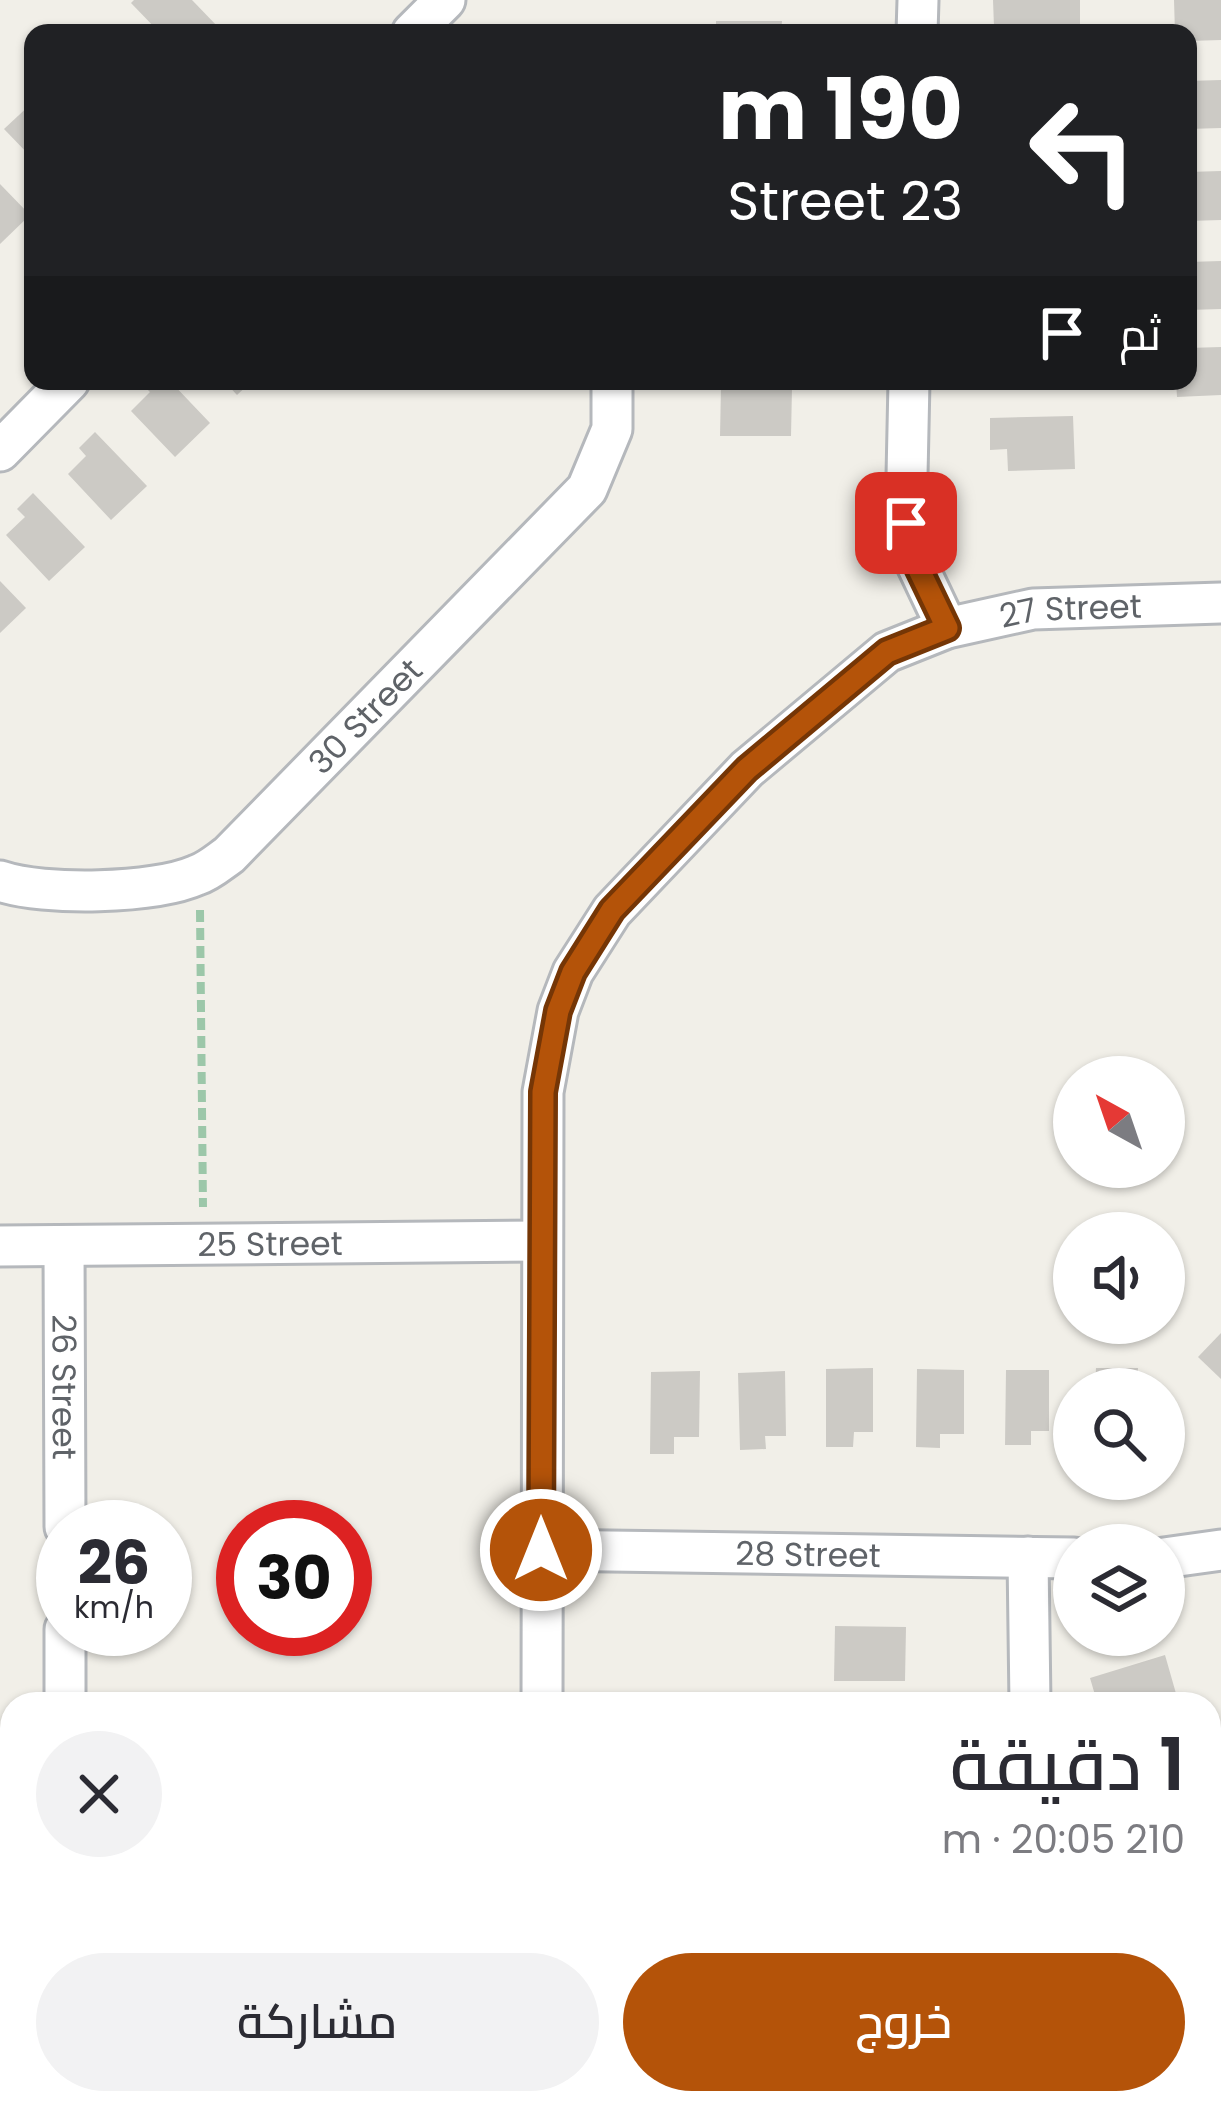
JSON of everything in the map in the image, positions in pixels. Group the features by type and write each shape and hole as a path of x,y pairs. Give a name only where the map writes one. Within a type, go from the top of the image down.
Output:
{"street":[{"path":"421,24 446,0"},
{"path":"0,451 60,390"},
{"name":"30 Street","path":"0,881 46,890 149,885 199,875 244,842 586,489 607,451 613,390"},
{"path":"909,390 906,523 917,568 947,628"},
{"name":"27 Street","path":"542,1692 542,1241 548,1051 558,1011 591,940 636,883 747,769 887,652 947,628 1034,609 1221,603"},
{"name":"25 Street","path":"0,1246 542,1241"},
{"name":"26 Street","path":"64,1246 65,1500"},
{"name":"28 Street","path":"541,1550 1053,1558"},
{"path":"1185,1555 1221,1550"},
{"path":"1028,1557 1030,1692"},
{"path":"65,1656 65,1692"}],"path":[{"path":"199,875 202,1244"}],"building":[{"path":"192,0 215,24 151,24 131,3"},
{"path":"993,0 1080,0 1080,24 994,24"},
{"path":"1174,0 1221,0 1221,40 1197,41 1197,24 1175,24"},
{"path":"716,21 782,21 782,24"},
{"path":"1221,80 1221,128 1197,129 1197,81"},
{"path":"24,110 24,150 4,129"},
{"path":"1221,171 1221,220 1197,221 1197,172"},
{"path":"0,184 24,209 24,221 0,244"},
{"path":"1221,261 1221,309 1197,310 1197,262"},
{"path":"1221,347 1221,395 1177,397 1177,390 1197,390 1197,348"},
{"path":"179,390 210,423 175,457 131,411 150,392"},
{"path":"721,390 792,390 791,436 720,436"},
{"path":"1073,416 1075,469 1008,471 1007,449 990,450 990,418"},
{"path":"95,432 147,486 111,520 68,474 86,456 79,448"},
{"path":"33,493 85,547 49,581 6,535 25,517 17,509"},
{"path":"0,581 26,608 0,633"},
{"path":"1221,1333 1221,1379 1198,1357"},
{"path":"873,1368 873,1432 854,1432 853,1447 826,1447 826,1369"},
{"path":"917,1369 964,1370 964,1434 940,1434 940,1448 916,1447"},
{"path":"1006,1370 1049,1370 1049,1431 1031,1431 1031,1445 1005,1445"},
{"path":"700,1371 699,1437 674,1437 674,1454 650,1454 651,1372"},
{"path":"785,1371 786,1436 765,1436 766,1449 740,1450 738,1373"},
{"path":"835,1626 906,1627 905,1681 834,1681"},
{"path":"1165,1656 1176,1692 1107,1692 1094,1692 1090,1678"}],"route":[{"path":"541,1550 543,1092 558,1011 573,972 612,910 747,769 887,652 947,628 910,551 906,523"}]}
